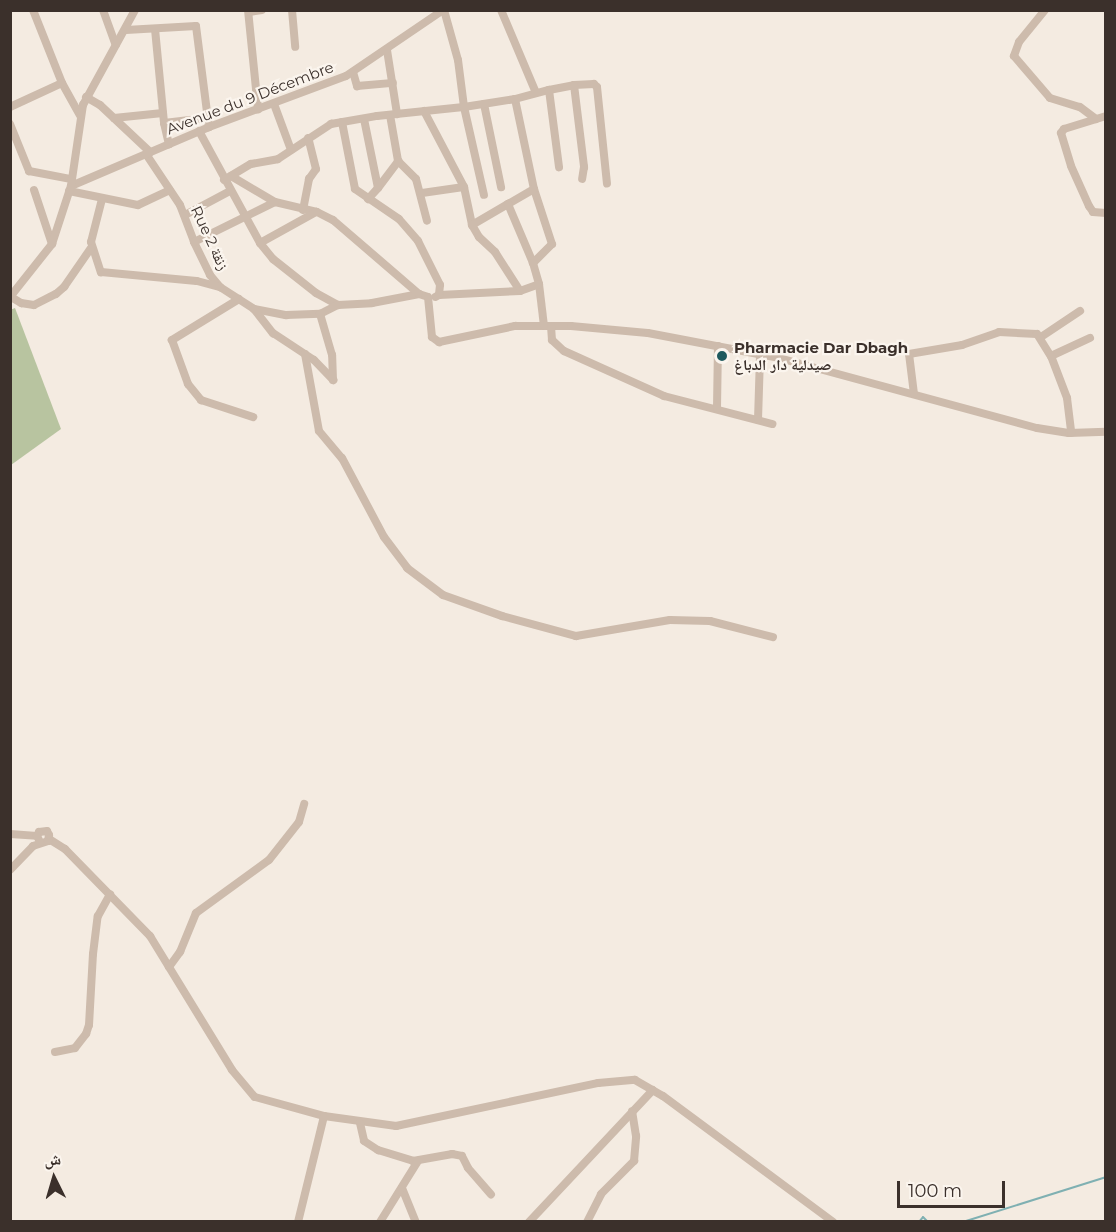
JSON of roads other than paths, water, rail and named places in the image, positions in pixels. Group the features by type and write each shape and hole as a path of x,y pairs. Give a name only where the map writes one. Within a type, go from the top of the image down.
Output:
{"street":[{"path":"33,10 62,83 80,115"},
{"path":"103,10 117,45"},
{"path":"91,248 64,287 56,294 34,305 21,303 11,297 52,244 71,183 80,115 86,97 126,30 135,10"},
{"path":"258,109 248,11 261,10"},
{"path":"292,10 295,47"},
{"path":"444,10 458,60 464,107 484,195"},
{"name":"Avenue du 9 Décembre","path":"71,183 90,178 199,131 354,72 444,10"},
{"path":"501,10 536,93"},
{"path":"1045,10 1019,42 1014,56 1050,98 1080,107 1096,119"},
{"path":"126,30 196,26 209,127"},
{"path":"155,29 164,123 169,144"},
{"path":"368,200 398,161 393,83 387,50"},
{"path":"354,72 357,86 393,83"},
{"path":"10,107 62,83"},
{"path":"224,180 251,164 278,159 331,124 484,104 574,85 594,84 597,87 608,183"},
{"path":"574,85 584,167 582,179"},
{"path":"549,90 559,167"},
{"name":"Rue 2 زنقة","path":"86,97 114,118 148,153 185,215 194,242 210,275 220,287 254,309 286,315 320,314 338,305"},
{"path":"515,99 534,189 552,244 533,263"},
{"path":"274,104 291,150"},
{"path":"484,104 501,187"},
{"path":"424,111 464,187 472,225 479,237 495,252 520,291"},
{"path":"114,118 163,113"},
{"path":"1106,116 1064,129 1061,133 1071,166 1089,206 1093,212 1106,213"},
{"path":"164,123 207,118"},
{"path":"363,119 378,188"},
{"path":"342,122 355,189 399,219 418,241 440,285 439,295"},
{"path":"10,123 15,148 29,171 71,183 80,191 102,199 108,197 138,205 170,190"},
{"path":"199,131 260,243 279,264 316,293 338,305 372,303 419,294"},
{"path":"303,210 309,179 316,169 308,138"},
{"path":"398,161 414,176 422,193 427,220"},
{"path":"231,176 275,202 317,212 333,220 419,294 430,299 439,295 520,291 539,284"},
{"path":"422,193 464,187"},
{"path":"472,225 534,189"},
{"path":"34,190 52,244"},
{"path":"185,215 230,191"},
{"path":"102,199 91,238 91,248 101,272 197,281 220,287"},
{"path":"194,242 275,202"},
{"path":"508,204 533,263 553,342 564,351 664,396 772,424"},
{"path":"260,243 317,212"},
{"path":"239,299 172,340 188,384 201,400 253,417"},
{"path":"430,299 432,337 439,342 497,328 548,326 648,333 760,355 1037,428 1071,432 1106,432"},
{"path":"254,309 273,333 305,354 334,379 332,355 320,314"},
{"path":"1041,337 1080,311"},
{"path":"914,394 909,354 962,345 1004,332 1037,334 1051,356 1067,398 1071,432"},
{"path":"1051,356 1090,338"},
{"path":"717,408 718,346"},
{"path":"305,354 319,430 345,464 381,532 407,568 443,595 569,635 581,635 657,620 678,620 710,621 773,637"},
{"path":"758,420 760,355"},
{"path":"169,967 180,952 196,913 269,860 299,822 304,804"},
{"path":"10,834 46,842 49,839 65,849 110,894 150,936 246,1090 268,1102 378,1126 408,1125 621,1080 643,1082 833,1221"},
{"path":"10,870 39,839"},
{"path":"55,1052 75,1048 86,1034 89,1025 98,916 110,894"},
{"path":"529,1221 653,1090"},
{"path":"587,1221 601,1194 634,1161 636,1136 632,1111"},
{"path":"298,1221 324,1116"},
{"path":"360,1123 364,1141 369,1146 418,1161 452,1154 462,1156 468,1168 491,1194"},
{"path":"383,1220 418,1161"},
{"path":"402,1188 416,1221"}],"waterway":[{"path":"966,1221 1106,1177"},
{"path":"919,1222 923,1217 928,1222"}],"place":[{"name":"Pharmacie Dar Dbagh صيدلية دار الدباغ","path":"722,356"}]}
